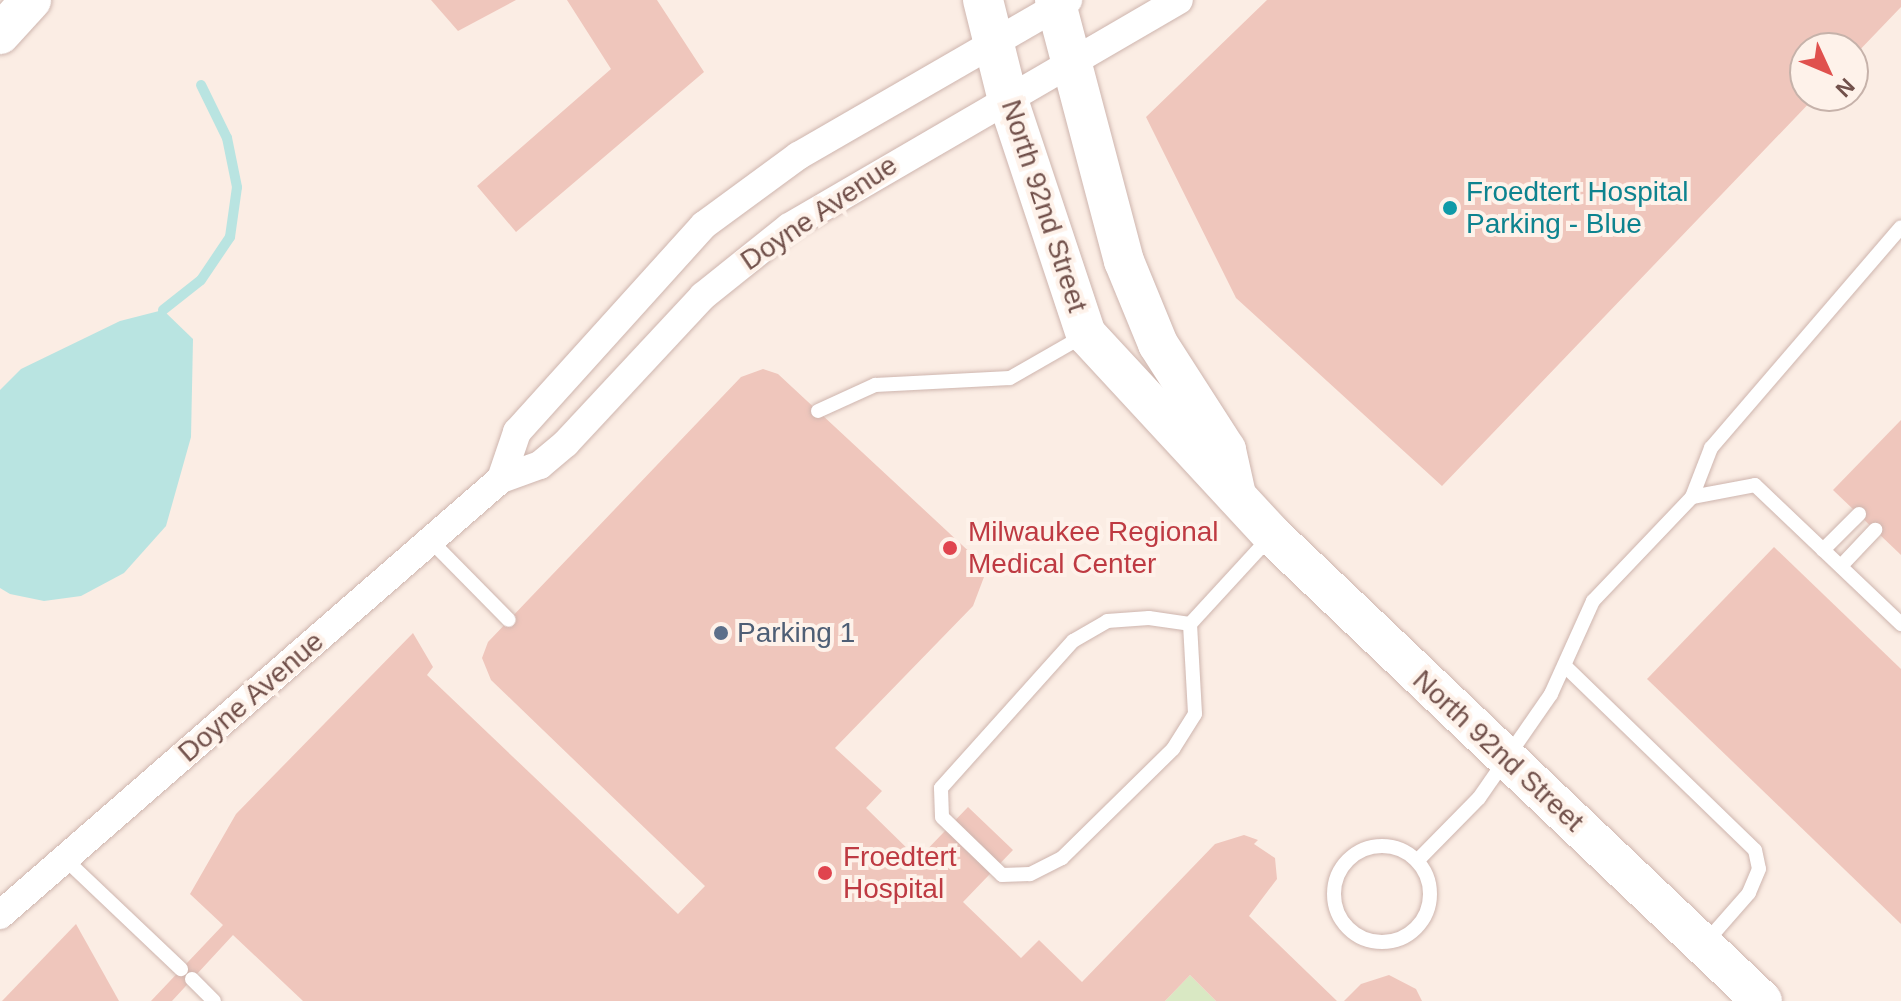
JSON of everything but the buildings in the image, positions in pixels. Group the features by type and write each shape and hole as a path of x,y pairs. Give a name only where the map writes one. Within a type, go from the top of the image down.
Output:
{"street":[{"path":"0,34 31,0"},
{"name":"North 92nd Street","path":"983,0 1008,100 1086,334 1272,535 1762,1001"},
{"name":"Doyne Avenue","path":"0,915 501,479 540,465 566,443 703,296 789,227 1072,66 1179,0"},
{"path":"1060,2 1072,66 1124,261 1158,344 1226,450 1236,499"},
{"name":"Doyne Avenue","path":"501,479 517,432 704,225 798,156 1060,2"}],"lane":[{"path":"1417,861 1505,758 1566,667 1593,601 1692,497 1711,448 1901,227"},
{"path":"818,411 875,385 1010,378 1086,334"},
{"path":"1692,497 1755,485 1901,624"},
{"path":"1823,550 1859,514"},
{"path":"1841,566 1875,530"},
{"path":"1190,624 1107,621 1073,641 961,759 941,788 942,817 1002,875 1030,874 1062,858 1173,749 1195,714 1190,624 1272,535"},
{"path":"430,540 509,620"},
{"path":"1566,667 1755,850 1759,869 1749,893 1703,945"},
{"path":"1381,846 1417,861 1431,898 1418,927 1381,943 1345,927 1333,898 1352,856 1381,846"},
{"path":"65,859 214,1001"}],"green space":[{"path":"1190,975 1216,1001 1165,1001"}],"water":[{"path":"163,310 193,339 191,437 166,526 124,573 81,596 44,601 10,594 0,588 0,390 21,369 120,321"}],"waterway":[{"path":"163,310 201,280 230,237 237,187 227,138 201,85"}],"place":[{"name":"Froedtert Hospital Parking - Blue","path":"1450,208"},
{"name":"Milwaukee Regional Medical Center","path":"950,548"},
{"name":"Parking 1","path":"721,633"},
{"name":"Froedtert Hospital","path":"825,873"}]}
